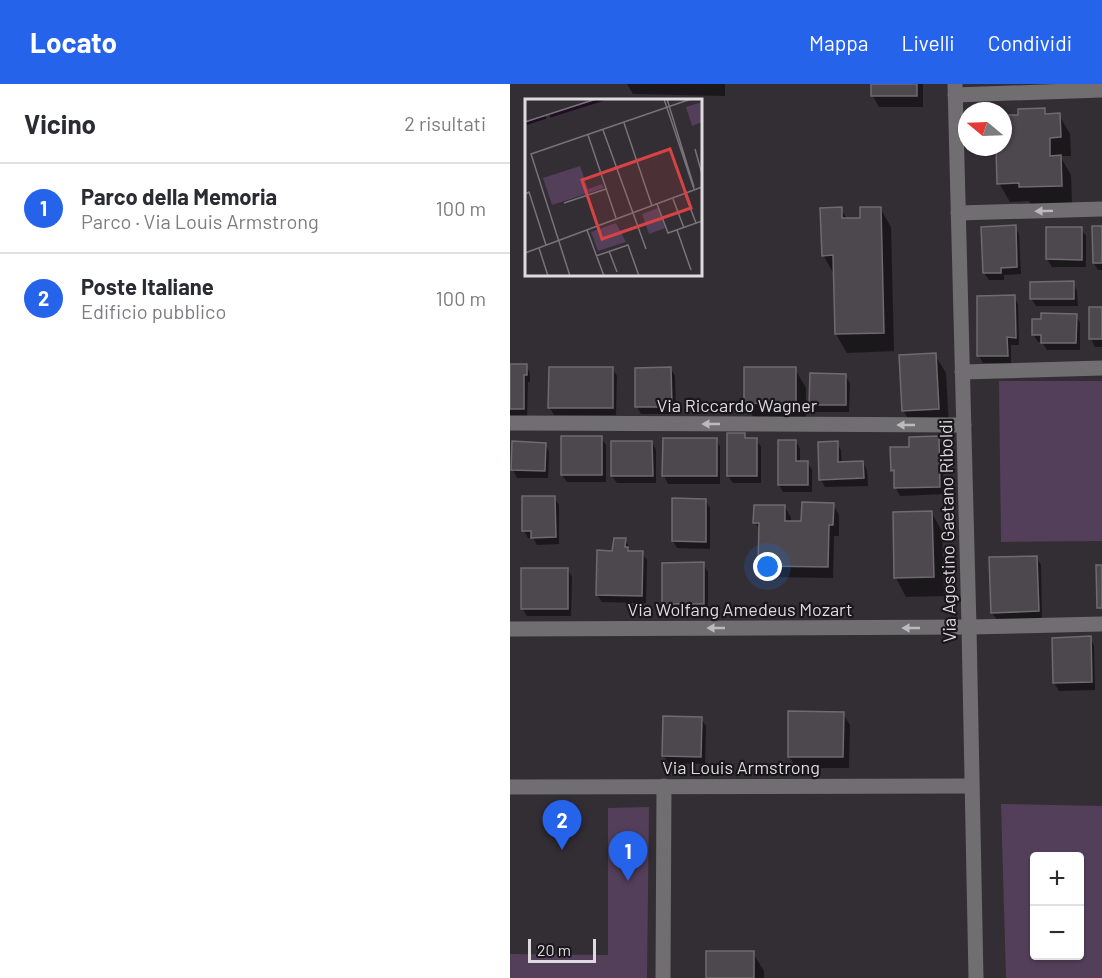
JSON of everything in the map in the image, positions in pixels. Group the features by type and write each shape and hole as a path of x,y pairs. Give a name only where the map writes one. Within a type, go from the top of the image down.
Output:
{"street":[{"path":"955,89 1102,90"},
{"name":"Via Agostino Gaetano Riboldi","path":"955,89 976,978"},
{"path":"958,213 1102,209"},
{"path":"962,372 1102,368"},
{"name":"Via Riccardo Wagner","path":"510,423 964,425"},
{"name":"Via Wolfang Amedeus Mozart","path":"510,629 969,627 1102,624"},
{"path":"663,978 664,786"},
{"name":"Via Louis Armstrong","path":"510,787 971,786"}],"shaded area":[{"path":"999,381 1102,381 1102,541 1001,542"},
{"path":"1001,804 1102,806 1102,978 1006,978"},
{"path":"649,807 647,978 510,978 510,954 608,955 608,808"}],"building":[{"path":"871,84 917,84 917,96 871,96"},
{"path":"1045,108 1045,114 1060,113 1061,137 1050,138 1050,156 1061,155 1062,186 1019,187 1019,183 997,184 996,156 1012,156 1012,115 1018,115 1018,109"},
{"path":"842,207 842,218 860,218 860,207 881,207 884,333 835,334 833,255 822,256 820,208"},
{"path":"1016,225 1017,267 1001,268 1001,273 983,273 981,227"},
{"path":"1092,226 1102,226 1102,263 1093,263"},
{"path":"1046,227 1082,227 1082,260 1046,259"},
{"path":"1074,281 1074,299 1030,299 1030,282"},
{"path":"1015,295 1016,338 1007,337 1008,356 977,356 977,296"},
{"path":"1089,307 1102,307 1102,339 1089,339"},
{"path":"1041,313 1077,314 1076,343 1041,343 1041,335 1032,335 1032,319 1041,319"},
{"path":"936,353 939,409 902,411 899,355"},
{"path":"510,364 527,364 527,375 524,375 524,409 510,409"},
{"path":"549,367 613,367 613,408 548,408"},
{"path":"671,367 672,407 635,407 635,368"},
{"path":"744,367 796,367 796,404 744,403"},
{"path":"810,373 846,374 846,405 809,405"},
{"path":"727,433 745,433 745,438 757,438 757,476 727,476"},
{"path":"561,436 602,436 602,475 561,475"},
{"path":"939,436 940,487 894,488 890,447 909,447 909,437"},
{"path":"663,438 717,438 717,476 662,476"},
{"path":"778,440 796,440 796,461 808,461 808,485 778,485"},
{"path":"512,441 546,443 545,471 511,470"},
{"path":"611,441 652,441 653,476 611,476"},
{"path":"838,441 838,462 863,461 864,478 819,480 818,442"},
{"path":"522,496 555,496 556,537 531,538 531,531 522,531"},
{"path":"672,498 706,499 706,542 672,541"},
{"path":"802,502 834,503 833,525 829,525 828,567 758,566 759,523 753,523 754,505 785,505 785,521 801,521"},
{"path":"932,511 934,577 894,578 893,512"},
{"path":"614,538 626,538 625,547 628,547 628,551 643,551 642,596 596,595 597,550 612,551"},
{"path":"1037,556 1039,611 991,613 989,557"},
{"path":"704,562 704,604 662,604 662,563"},
{"path":"1096,565 1102,565 1102,608 1097,608"},
{"path":"521,568 568,568 568,609 521,609"},
{"path":"1091,636 1092,682 1053,683 1052,638"},
{"path":"788,711 844,712 843,757 788,757"},
{"path":"663,716 702,717 701,757 662,756"},
{"path":"706,951 754,951 754,978 706,978"}],"place":[{"name":"Poste Italiane","path":"562,850"},
{"name":"Parco della Memoria","path":"628,881"}]}
